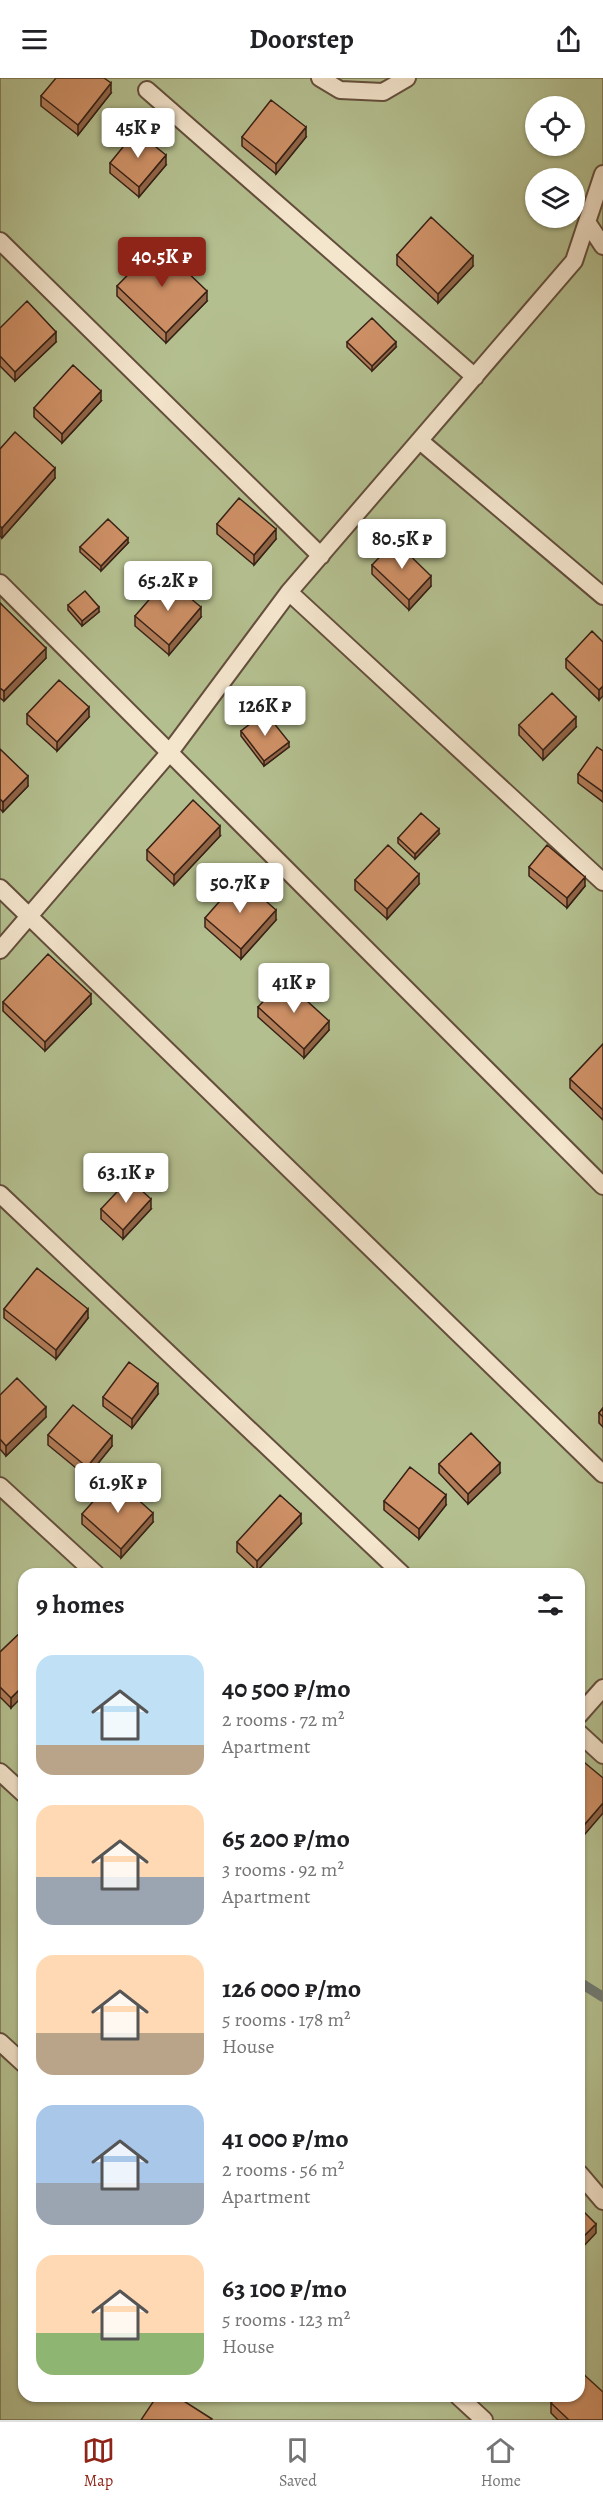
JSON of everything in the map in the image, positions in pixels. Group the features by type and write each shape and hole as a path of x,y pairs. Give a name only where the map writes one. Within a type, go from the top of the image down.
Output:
{"lane":[{"path":"320,78 340,90 383,92 407,78"},
{"path":"147,90 475,377"},
{"path":"0,950 170,752 289,592 574,261 603,174"},
{"path":"587,222 603,246"},
{"path":"0,241 321,556"},
{"path":"420,441 603,596"},
{"path":"0,583 603,1186"},
{"path":"289,592 603,882"},
{"path":"0,888 603,1474"},
{"path":"0,1194 396,1568"},
{"path":"0,1486 89,1568"},
{"path":"585,1708 603,1688"},
{"path":"585,1738 603,1755"},
{"path":"0,1772 18,1788"},
{"path":"0,2042 18,2058"},
{"path":"585,2180 603,2201"},
{"path":"464,2402 484,2420"}],"green space":[{"path":"0,78 603,78 603,2420 0,2420"}],"building":[{"path":"56,78 104,78 111,83 78,125 41,96"},
{"path":"271,100 306,127 276,164 242,137"},
{"path":"136,131 166,155 139,187 110,163"},
{"path":"431,217 473,256 438,294 397,255"},
{"path":"158,244 207,291 166,333 117,286"},
{"path":"27,301 56,332 15,372 0,356 0,328"},
{"path":"372,318 396,342 372,366 347,342"},
{"path":"73,365 101,391 62,434 34,408"},
{"path":"15,432 55,468 2,528 0,526 0,449"},
{"path":"239,498 276,529 254,555 217,524"},
{"path":"108,519 128,538 101,566 80,547"},
{"path":"395,541 431,576 409,600 372,565"},
{"path":"167,579 201,607 169,645 135,616"},
{"path":"85,591 99,607 82,621 68,605"},
{"path":"0,603 46,648 4,691 0,688"},
{"path":"592,631 603,642 603,686 599,690 566,659"},
{"path":"59,680 89,707 57,742 27,714"},
{"path":"552,693 576,717 543,750 519,725"},
{"path":"265,712 289,742 264,761 241,731"},
{"path":"597,747 603,751 603,792 578,774"},
{"path":"0,749 28,776 3,802 0,799"},
{"path":"193,800 220,826 174,875 147,850"},
{"path":"421,813 439,829 415,854 398,838"},
{"path":"388,845 419,874 387,909 355,880"},
{"path":"547,845 585,877 567,898 529,867"},
{"path":"240,878 276,910 241,949 205,918"},
{"path":"48,954 91,994 45,1042 3,1002"},
{"path":"284,980 329,1021 304,1049 258,1007"},
{"path":"603,1044 603,1110 570,1079"},
{"path":"129,1179 151,1199 123,1230 101,1209"},
{"path":"37,1268 88,1309 56,1350 4,1309"},
{"path":"129,1362 158,1384 132,1419 103,1397"},
{"path":"17,1378 46,1407 6,1446 0,1439 0,1395"},
{"path":"73,1405 112,1436 87,1467 48,1435"},
{"path":"471,1433 500,1463 468,1494 439,1464"},
{"path":"410,1467 446,1495 419,1529 384,1501"},
{"path":"114,1478 153,1513 121,1549 82,1514"},
{"path":"280,1495 301,1514 257,1561 237,1542"},
{"path":"18,1635 18,1691 11,1698 0,1687 0,1652"},
{"path":"585,1763 603,1778 603,1803 585,1824"},
{"path":"585,2213 596,2224 585,2235"},
{"path":"585,2376 603,2392 603,2420 569,2420 551,2403 585,2402"},
{"path":"153,2402 185,2402 212,2419 211,2420 141,2420"}],"waterway":[{"path":"585,1986 603,1997"}]}
